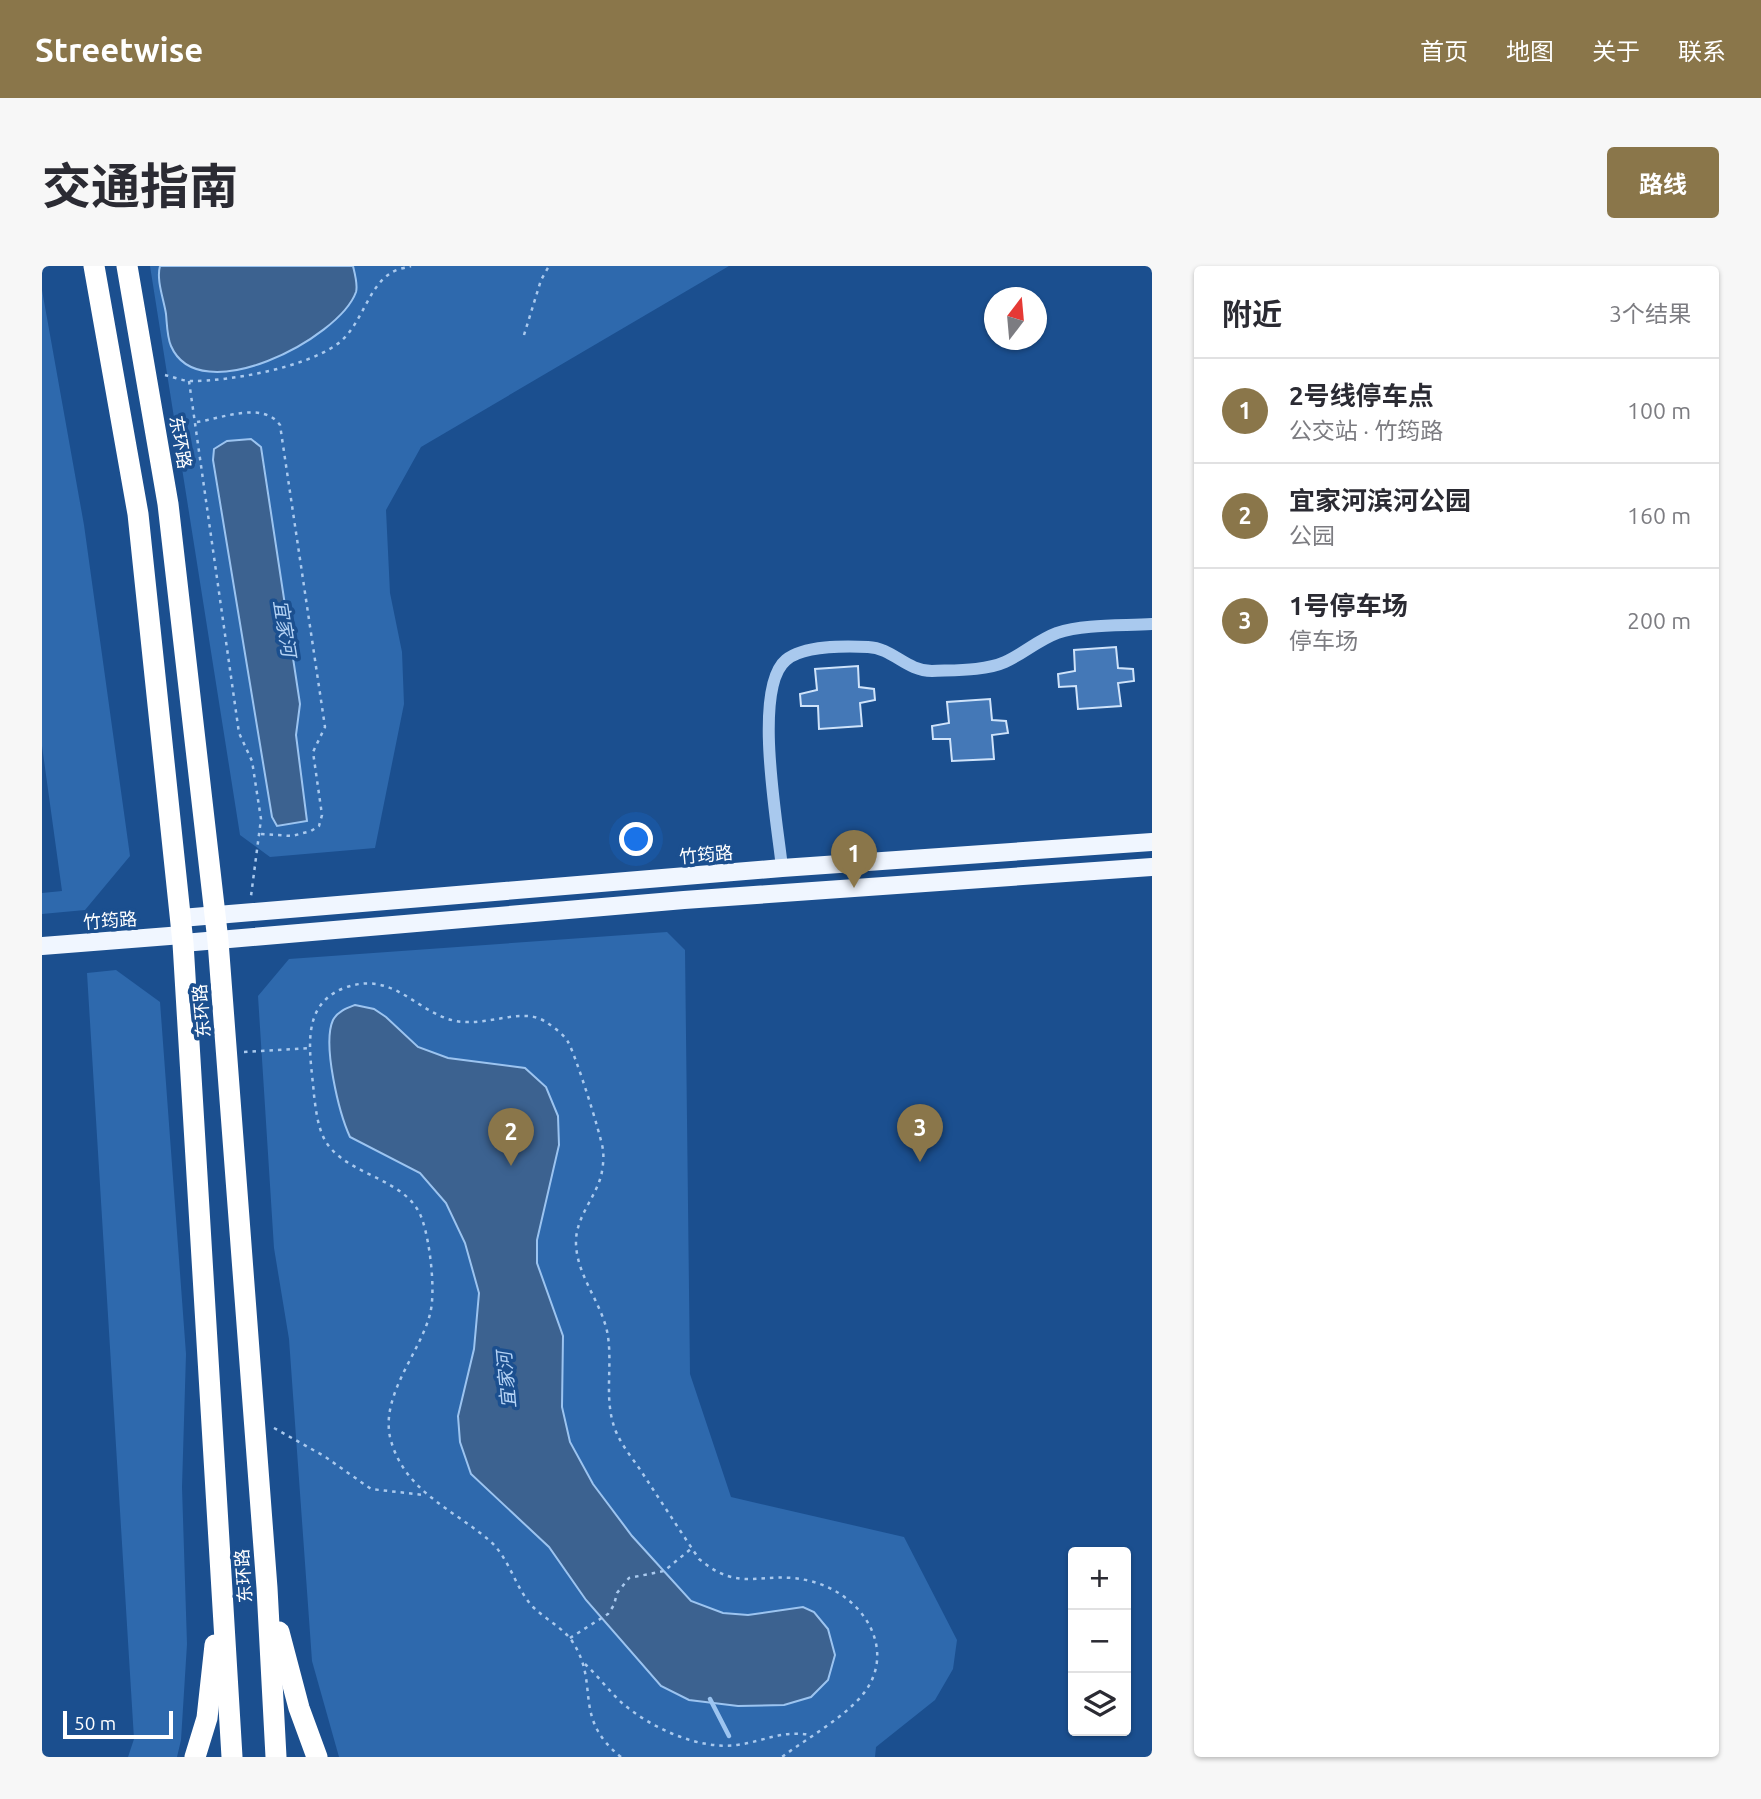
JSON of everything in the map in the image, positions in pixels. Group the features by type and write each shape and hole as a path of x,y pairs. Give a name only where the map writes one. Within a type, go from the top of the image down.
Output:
{"highway":[{"name":"东环路","path":"94,266 138,514 182,932 232,1757"},
{"name":"东环路","path":"127,266 168,505 218,941 267,1588 276,1757"},
{"path":"267,1588 299,1708 317,1757"},
{"path":"195,1757 207,1718 222,1591"}],"main road":[{"name":"竹筠路","path":"182,932 215,915 782,868 1152,842"},
{"name":"竹筠路","path":"42,946 182,932 218,941 684,900 1152,867"}],"lane":[{"path":"782,868 766,722 775,678 787,659 803,651 869,647 888,651 907,665 922,670 989,666 1005,662 1061,632 1152,624"}],"path":[{"path":"146,370 189,381 256,373 296,362 337,345 360,319 376,288 390,273 411,266"},
{"path":"524,335 541,280 549,266"},
{"path":"189,381 197,422 239,733 252,761 261,834 250,913"},
{"path":"197,422 261,411 272,415 280,425 325,727 313,752 322,815 319,826 311,831 292,836 261,834"},
{"path":"782,1757 812,1735 857,1702 871,1679 877,1654 875,1632 865,1613 834,1587 778,1576 749,1581 732,1579 715,1572 692,1548 617,1434 610,1407 607,1331 581,1268 576,1243 580,1219 602,1172 603,1149 568,1041 545,1020 522,1014 468,1024 423,1008 394,987 363,985 343,989 324,1002 312,1018 310,1048 316,1115 327,1143 337,1154 396,1190 416,1206 424,1223 434,1286 429,1319 391,1406 389,1434 396,1452 424,1495 491,1542 505,1559 533,1606 570,1638 585,1664 622,1702 649,1722 689,1739 713,1745 737,1745 790,1732 812,1735"},
{"path":"227,1053 310,1048"},
{"path":"254,1417 324,1457 371,1489 424,1495"},
{"path":"570,1638 608,1614 617,1593 629,1578 664,1571 692,1548"},
{"path":"585,1664 591,1721 603,1742 621,1757"}],"shaded area":[{"path":"150,266 729,266 421,447 386,510 390,593 402,652 404,704 375,848 270,857 240,835"},
{"path":"42,290 84,525 130,856 85,910 42,914 42,893 62,891 42,746"},
{"path":"667,932 685,950 690,1374 731,1497 904,1537 957,1640 953,1669 935,1700 876,1747 875,1757 339,1757 312,1661 289,1339 274,1248 258,996 289,959"},
{"path":"116,970 160,1002 186,1354 182,1487 187,1644 181,1740 177,1757 128,1757 134,1739 87,973"}],"water":[{"path":"160,266 353,266 357,289 344,310 324,329 297,347 268,361 237,370 209,372 186,364 171,346 160,284"},
{"path":"251,439 261,447 300,704 296,735 307,821 277,826 272,817 213,460 214,449 227,441"},
{"path":"355,1005 374,1009 386,1017 418,1047 448,1058 525,1068 546,1087 558,1116 559,1145 537,1240 537,1263 563,1336 562,1407 570,1442 593,1484 632,1536 691,1601 723,1613 748,1615 803,1607 814,1612 828,1629 835,1655 828,1680 811,1697 784,1705 738,1706 689,1700 661,1686 586,1600 549,1547 471,1474 460,1442 458,1416 474,1349 479,1293 465,1243 446,1203 420,1173 350,1137 337,1096 329,1045 333,1020 340,1012"}],"building":[{"path":"1116,647 1118,668 1133,669 1134,681 1118,683 1121,706 1078,709 1076,686 1059,687 1058,674 1075,671 1074,650"},
{"path":"858,666 859,687 874,689 875,700 860,703 862,726 819,729 818,706 801,706 800,694 817,690 815,669"},
{"path":"990,699 992,720 1006,721 1008,733 992,735 994,759 952,761 950,739 933,739 932,726 949,723 947,702"}],"waterway":[{"name":"宜家河","path":"710,1699 729,1736"}],"place":[{"name":"2号线停车点","path":"854,888"},
{"name":"1号停车场","path":"920,1162"},
{"name":"宜家河滨河公园","path":"511,1166"}]}
